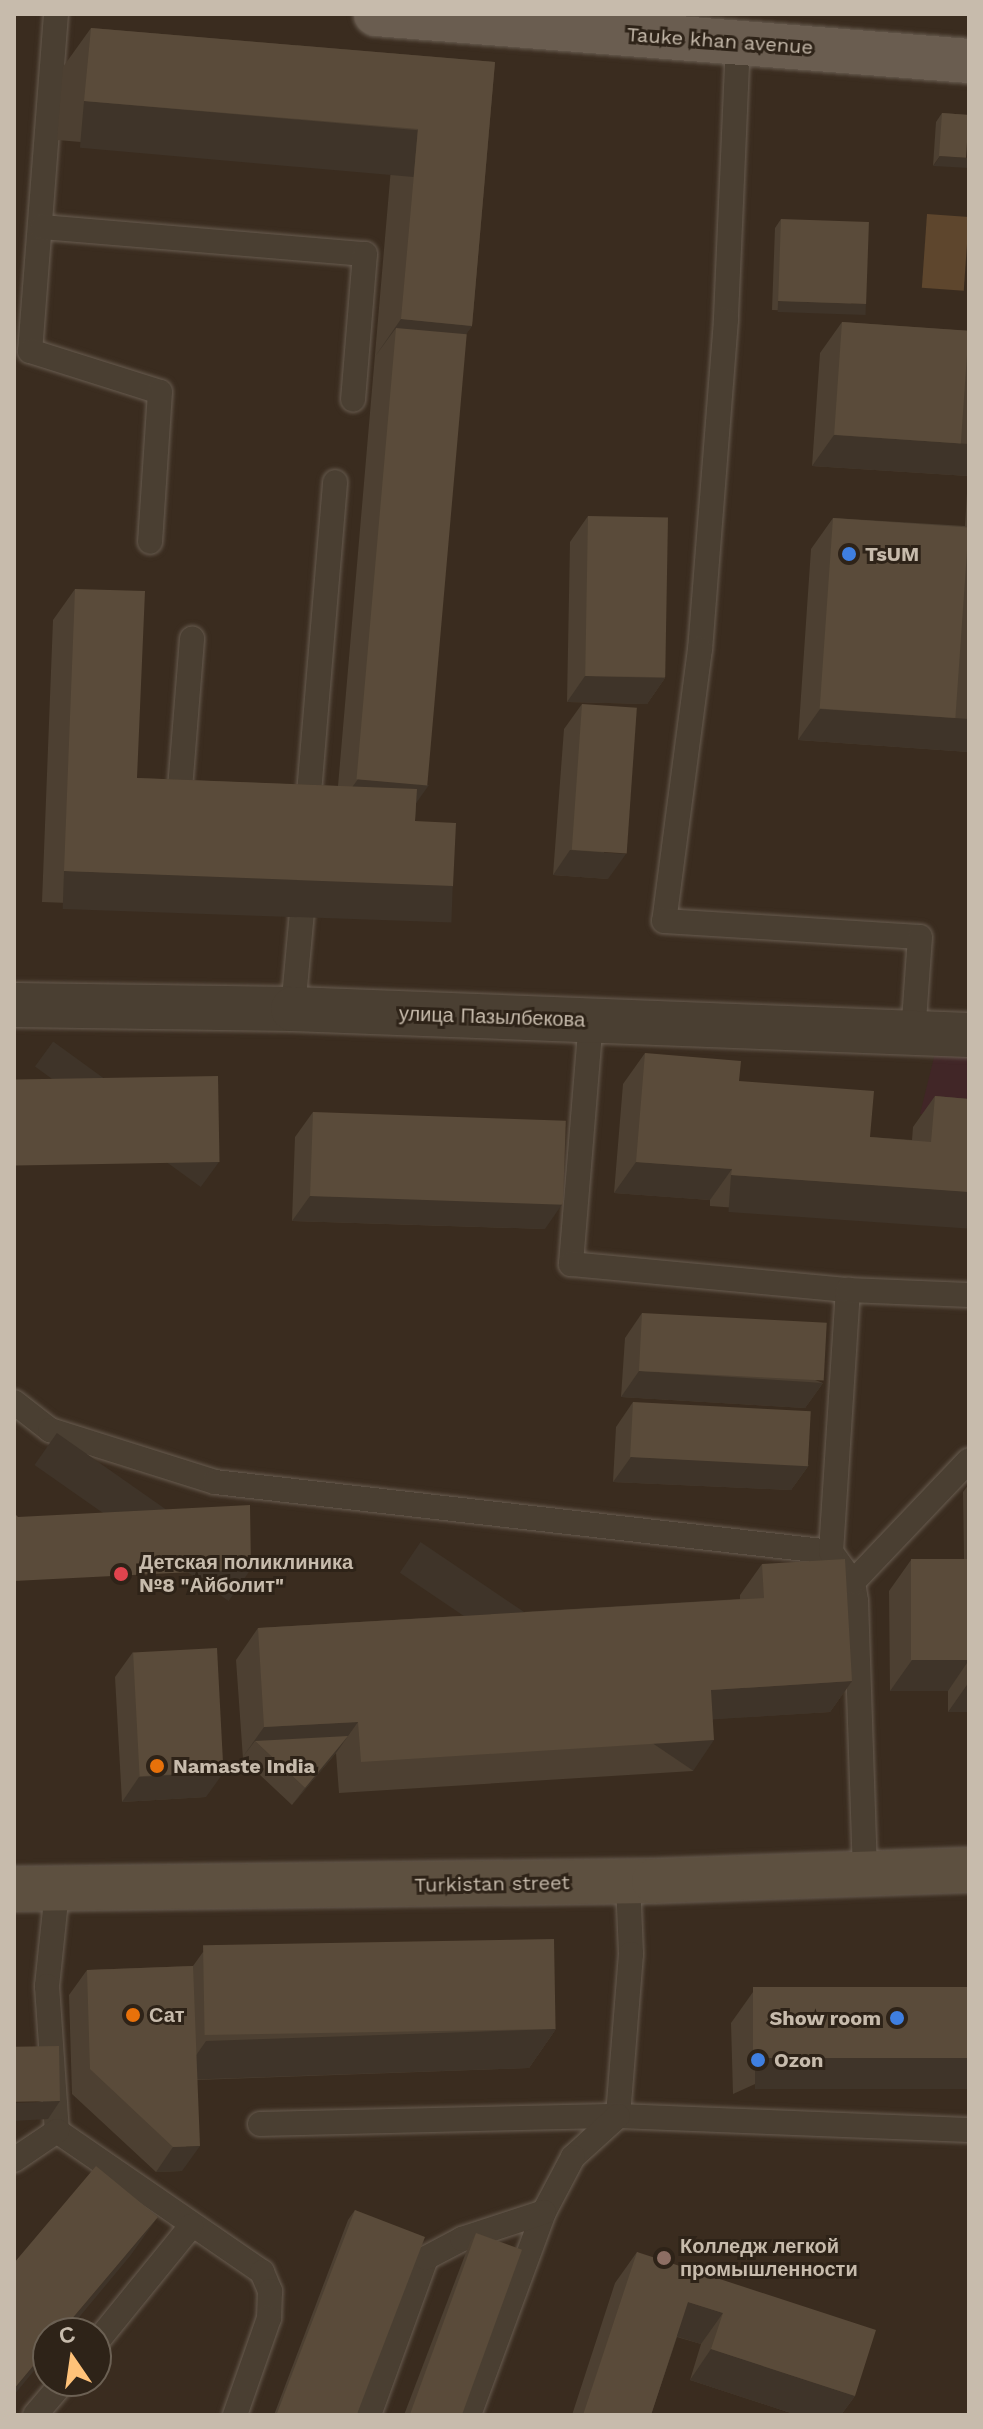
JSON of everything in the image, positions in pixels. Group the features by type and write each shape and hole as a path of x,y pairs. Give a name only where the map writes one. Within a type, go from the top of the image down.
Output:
{"main road":[{"name":"Tauke khan avenue","path":"376,14 969,61"},
{"name":"Turkistan street","path":"14,1889 57,1891 628,1882 969,1870"}],"street":[{"name":"улица Пазылбекова","path":"14,1005 293,1009 969,1035"}],"lane":[{"path":"56,14 42,227 30,351 160,392 150,542"},
{"path":"738,42 726,320 700,649 664,921 920,937 913,1034"},
{"path":"42,227 365,254 353,400"},
{"path":"279,804 307,811 335,482"},
{"path":"192,639 179,801 207,802"},
{"path":"293,1009 302,912"},
{"path":"591,1020 571,1264 848,1290 969,1295"},
{"path":"848,1290 828,1427 831,1552 853,1582 865,1873"},
{"path":"14,1402 50,1430 215,1482 831,1552"},
{"path":"853,1582 969,1460"},
{"path":"469,2415 544,2212 573,2157 618,2116 631,1954 628,1882"},
{"path":"57,1891 47,1986 57,2131"},
{"path":"260,2124 618,2116 969,2130"},
{"path":"14,2160 57,2131"},
{"path":"57,2131 262,2272 270,2291 269,2318 235,2415"},
{"path":"369,2415 426,2258 462,2239 544,2212"},
{"path":"112,2323 191,2226"},
{"path":"35,2415 50,2397"}],"shaded area":[{"path":"927,214 969,217 964,291 922,288"},
{"path":"936,1049 969,1052 969,1117 920,1114"}],"building":[{"path":"91,28 495,62 472,326 401,319 418,129 84,101"},
{"path":"942,113 969,115 966,158 939,156"},
{"path":"781,219 869,222 866,304 778,301"},
{"path":"842,322 969,331 961,444 834,435"},
{"path":"396,328 467,334 427,785 357,779"},
{"path":"588,516 668,517 665,677 585,676"},
{"path":"833,518 969,527 955,718 820,709"},
{"path":"75,589 145,591 137,778 417,789 415,821 456,823 453,886 64,871"},
{"path":"582,704 637,708 627,853 572,850"},
{"path":"645,1053 741,1061 739,1081 874,1091 870,1137 931,1142 935,1096 969,1099 969,1192 731,1175 732,1169 636,1162"},
{"path":"218,1076 220,1162 16,1166 14,1080"},
{"path":"313,1112 566,1121 563,1205 310,1196"},
{"path":"642,1313 827,1323 824,1381 639,1371"},
{"path":"633,1402 811,1411 808,1466 630,1457"},
{"path":"250,1505 251,1569 14,1581 14,1513 18,1517"},
{"path":"845,1559 852,1681 711,1690 714,1740 361,1762 358,1722 264,1727 258,1628 764,1598 762,1564"},
{"path":"911,1559 969,1559 969,1660 911,1660"},
{"path":"217,1648 223,1772 140,1776 133,1652"},
{"path":"348,1736 305,1788 255,1741"},
{"path":"554,1939 556,2029 205,2035 203,1945"},
{"path":"193,1966 200,2146 173,2147 90,2069 87,1970"},
{"path":"753,1987 969,1987 969,2058 753,2058"},
{"path":"59,2046 60,2101 15,2102 14,2047"},
{"path":"96,2166 158,2217 74,2317 32,2317 32,2367 14,2389 14,2263"},
{"path":"355,2210 425,2237 357,2415 277,2414"},
{"path":"476,2233 522,2250 462,2415 410,2415"},
{"path":"637,2252 876,2330 855,2396 711,2349 723,2313 688,2302 651,2415 583,2415"}],"place":[{"name":"TsUM","path":"849,554"},
{"name":"Детская поликлиника №8 \"Айболит\"","path":"121,1574"},
{"name":"Namaste India","path":"157,1766"},
{"name":"Сат","path":"133,2015"},
{"name":"Show room","path":"897,2018"},
{"name":"Ozon","path":"758,2060"},
{"name":"Колледж легкой промышленности","path":"664,2258"}]}
